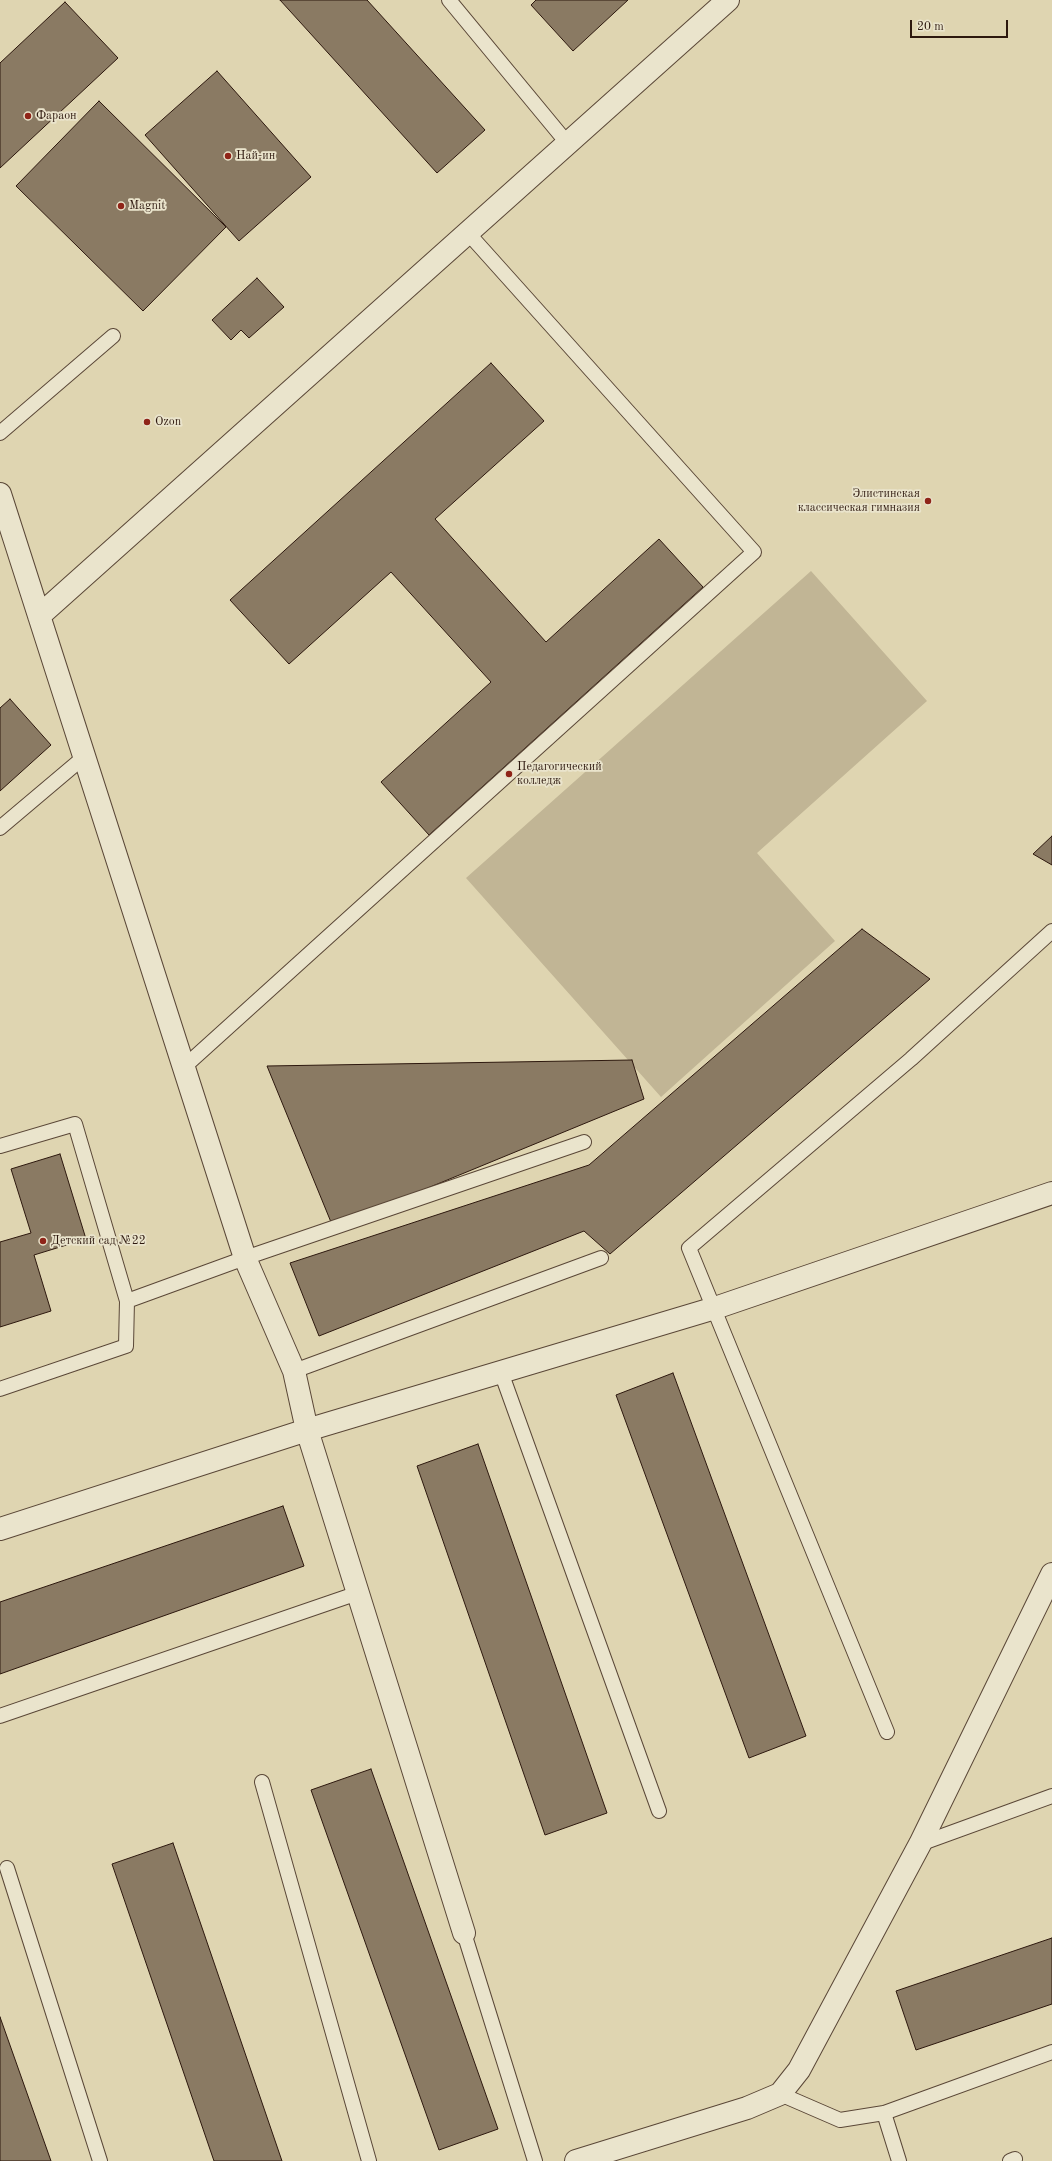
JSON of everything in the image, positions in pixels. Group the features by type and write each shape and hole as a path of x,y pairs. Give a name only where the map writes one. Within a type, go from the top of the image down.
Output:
{"street":[{"path":"39,616 728,0"},
{"path":"0,494 245,1258 294,1371 307,1430 464,1933"},
{"path":"0,1529 307,1430 715,1308 1052,1193"},
{"path":"576,2161 747,2108 780,2094 799,2070 920,1844 1050,1580"}],"lane":[{"path":"449,0 568,144"},
{"path":"184,1067 754,552 468,233"},
{"path":"0,433 113,336"},
{"path":"0,828 84,757"},
{"path":"887,1732 715,1308 689,1248 911,1059 1052,931"},
{"path":"0,1146 75,1124 127,1301 126,1346 0,1389"},
{"path":"127,1301 245,1258 584,1142"},
{"path":"294,1371 601,1258"},
{"path":"502,1372 659,1810"},
{"path":"0,1716 358,1593"},
{"path":"262,1782 368,2161"},
{"path":"920,1844 1052,1796"},
{"path":"6,1868 100,2161"},
{"path":"464,1933 535,2161"},
{"path":"780,2094 840,2120 884,2113 1052,2052"},
{"path":"884,2113 899,2161"}],"shaded area":[{"path":"811,571 927,701 757,853 835,941 661,1097 466,878"}],"building":[{"path":"280,0 367,0 485,130 437,173"},
{"path":"536,0 628,0 573,51 531,5"},
{"name":"Фараон","path":"65,2 118,58 0,168 0,63"},
{"name":"Най-ин","path":"217,71 311,177 239,241 145,135"},
{"name":"Magnit","path":"99,101 226,227 143,311 16,186"},
{"path":"257,278 284,307 249,338 241,330 231,340 212,320"},
{"path":"491,363 544,421 435,519 546,642 659,539 703,587 429,835 381,782 491,682 391,572 289,664 230,600"},
{"path":"10,699 51,745 0,791 0,708"},
{"path":"1052,836 1052,865 1033,854"},
{"path":"862,929 930,979 610,1254 584,1231 319,1336 290,1263 589,1165"},
{"path":"632,1060 644,1099 333,1227 267,1066"},
{"name":"Детский сад №22","path":"60,1154 86,1239 34,1255 51,1311 0,1327 0,1242 31,1233 11,1169"},
{"path":"673,1373 806,1736 749,1758 616,1395"},
{"path":"478,1444 607,1813 545,1835 417,1466"},
{"path":"283,1506 304,1566 0,1674 0,1602"},
{"path":"371,1769 498,2129 439,2150 311,1790"},
{"path":"173,1843 282,2161 214,2161 112,1864"},
{"path":"1052,1938 1052,2004 916,2050 896,1991"},
{"path":"0,2017 51,2161 0,2161"}],"place":[{"name":"Фараон","path":"28,116"},
{"name":"Най-ин","path":"228,156"},
{"name":"Magnit","path":"121,206"},
{"name":"Ozon","path":"147,422"},
{"name":"Элистинская классическая гимназия","path":"928,501"},
{"name":"Педагогический колледж","path":"509,774"},
{"name":"Детский сад №22","path":"43,1241"}]}
